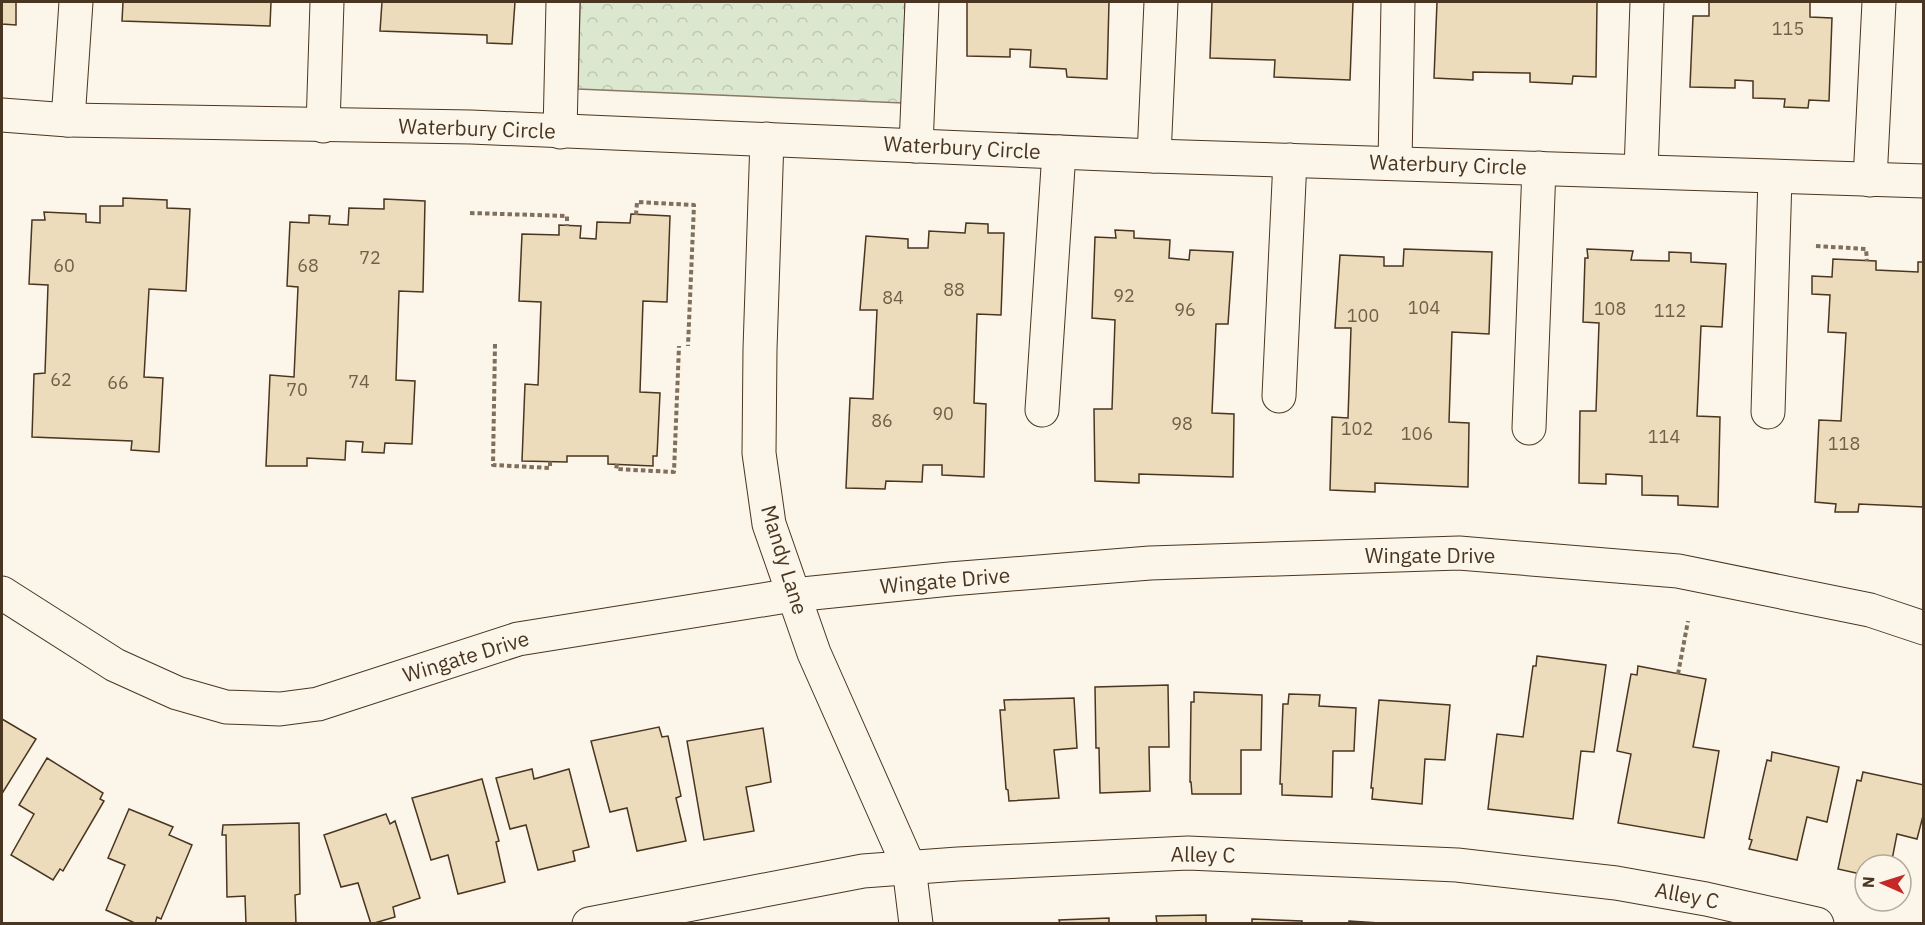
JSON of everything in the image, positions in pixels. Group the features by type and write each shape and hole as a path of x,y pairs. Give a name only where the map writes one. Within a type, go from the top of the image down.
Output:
{"street":[{"path":"68,120 76,2"},
{"path":"323,126 327,2"},
{"path":"560,132 563,2"},
{"path":"916,146 922,2"},
{"path":"1154,156 1161,2"},
{"path":"1395,163 1398,2"},
{"path":"1641,171 1647,2"},
{"path":"1870,180 1879,2"},
{"name":"Waterbury Circle","path":"2,115 68,120 471,127 1154,156 1923,182"},
{"name":"Mandy Lane","path":"767,139 759,453 769,524 814,653 909,867 916,924"},
{"path":"1042,410 1059,152"},
{"path":"1279,396 1290,160"},
{"path":"1529,429 1539,168"},
{"path":"1768,412 1775,177"},
{"name":"Wingate Drive","path":"2,593 115,665 177,693 226,707 280,709 318,704 518,639 793,595 950,579 1149,563 1459,553 1678,571 1870,610 1923,628"},
{"name":"Alley C","path":"589,924 863,871 1188,853 1457,865 1616,883 1706,899 1817,924"}],"path":[{"path":"636,214 637,202 694,205 688,346"},
{"path":"470,213 567,216 567,226"},
{"path":"1773,243 1866,249 1867,261"},
{"path":"495,344 493,465 550,468 550,461"},
{"path":"617,464 616,469 674,472 679,346"},
{"path":"1678,674 1688,621"}],"green space":[{"path":"580,2 905,2 903,103 578,89"}],"building":[{"path":"2,2 16,2 16,25 2,24"},
{"path":"123,2 271,2 270,26 122,21"},
{"path":"382,2 515,2 512,44 487,43 487,35 380,31"},
{"path":"967,2 1109,2 1107,79 1067,77 1066,69 1030,67 1031,50 1010,49 1010,57 967,56"},
{"path":"1212,2 1353,2 1350,80 1274,77 1275,60 1210,58"},
{"path":"1437,2 1597,2 1596,77 1573,76 1572,84 1530,82 1530,73 1473,72 1473,80 1434,78"},
{"path":"1709,2 1810,2 1810,17 1832,18 1829,101 1809,100 1808,108 1784,107 1785,99 1753,98 1753,81 1735,80 1735,88 1690,87 1693,16 1709,16"},
{"path":"123,198 167,200 167,208 190,209 186,291 149,289 144,377 163,378 159,452 131,450 132,441 32,437 34,374 45,373 48,285 29,284 32,220 45,220 44,212 86,214 86,222 100,223 100,206 123,206"},
{"path":"384,199 425,201 423,292 399,291 396,380 415,381 412,444 385,443 384,453 362,452 363,442 346,441 345,460 307,458 307,466 266,466 270,375 294,377 298,287 287,286 290,222 309,223 309,215 330,216 329,224 348,225 349,208 384,209"},
{"path":"631,214 670,216 667,302 643,301 640,392 660,393 657,456 653,456 653,466 608,464 608,456 567,456 567,462 522,461 525,384 538,385 541,302 519,301 522,234 559,235 559,225 581,226 580,238 596,239 597,222 630,223"},
{"path":"966,223 988,224 988,233 1004,233 1001,315 977,314 974,403 986,404 984,477 942,475 942,465 923,465 922,482 886,481 885,489 846,488 850,398 873,399 877,310 860,310 866,236 908,239 908,248 928,248 929,231 965,233"},
{"path":"1115,230 1134,231 1134,238 1170,240 1169,258 1189,260 1190,250 1233,252 1228,324 1216,324 1212,413 1234,414 1233,477 1139,474 1139,483 1095,481 1094,409 1112,409 1115,320 1092,318 1095,237 1116,238"},
{"path":"1404,249 1492,252 1489,334 1452,332 1449,422 1469,423 1468,487 1375,483 1375,492 1330,490 1332,417 1348,418 1351,328 1335,328 1340,255 1384,257 1384,266 1403,266"},
{"path":"1587,249 1633,251 1631,260 1669,261 1669,252 1691,253 1691,262 1726,264 1722,327 1701,326 1697,416 1720,417 1718,507 1678,505 1678,496 1642,495 1642,476 1606,474 1606,484 1579,483 1580,411 1596,411 1599,323 1583,322"},
{"path":"1833,259 1876,261 1876,270 1918,272 1918,262 1924,262 1924,516 1923,507 1859,504 1858,512 1835,512 1836,504 1815,502 1819,420 1841,421 1846,333 1828,332 1830,295 1812,294 1812,276 1832,277"},
{"path":"1537,656 1606,665 1594,752 1581,751 1573,819 1488,809 1497,734 1523,737 1533,666 1536,666"},
{"path":"1638,666 1706,679 1693,747 1719,751 1704,838 1618,823 1631,754 1617,751 1631,674 1637,675"},
{"path":"1168,685 1169,747 1149,747 1150,791 1100,793 1099,748 1096,748 1095,687"},
{"path":"1194,692 1262,695 1261,750 1241,750 1241,794 1192,794 1190,782 1191,702 1194,702"},
{"path":"1289,694 1320,695 1319,706 1356,708 1354,751 1333,751 1332,797 1282,795 1282,784 1280,784 1283,704 1288,704"},
{"path":"1074,698 1077,748 1054,750 1059,798 1009,801 1006,789 1000,710 1005,710 1004,700"},
{"path":"1379,700 1450,705 1445,760 1425,759 1422,804 1372,799"},
{"path":"2,719 36,739 3,792 2,791"},
{"path":"659,727 662,737 668,736 681,796 676,798 686,841 637,851 627,808 610,812 591,741"},
{"path":"763,728 771,782 746,787 754,831 704,840 687,741"},
{"path":"1772,752 1839,767 1827,822 1807,817 1797,860 1749,849 1752,840 1749,839 1767,760 1771,761"},
{"path":"47,758 103,793 100,799 104,801 63,871 60,869 53,880 11,855 34,814 19,805"},
{"path":"532,769 534,779 569,769 589,847 573,851 575,861 538,870 526,825 510,829 496,778"},
{"path":"1863,772 1924,785 1924,812 1917,839 1897,834 1893,853 1853,853 1853,872 1838,869 1857,780 1861,781"},
{"path":"482,779 499,841 496,842 505,882 458,894 448,855 431,860 412,798"},
{"path":"129,809 173,827 169,835 192,845 161,919 157,917 155,924 137,924 106,910 125,865 108,858"},
{"path":"386,814 390,824 395,821 420,898 393,907 395,917 371,924 358,883 341,887 324,835"},
{"path":"299,823 300,894 295,895 296,924 246,924 245,896 227,897 226,835 222,835 223,825"},
{"path":"1206,915 1206,924 1157,924 1156,916"},
{"path":"1109,918 1109,924 1060,924 1059,920"},
{"path":"1252,919 1302,921 1302,924 1252,924"},
{"path":"1349,921 1395,924 1349,924"}]}
